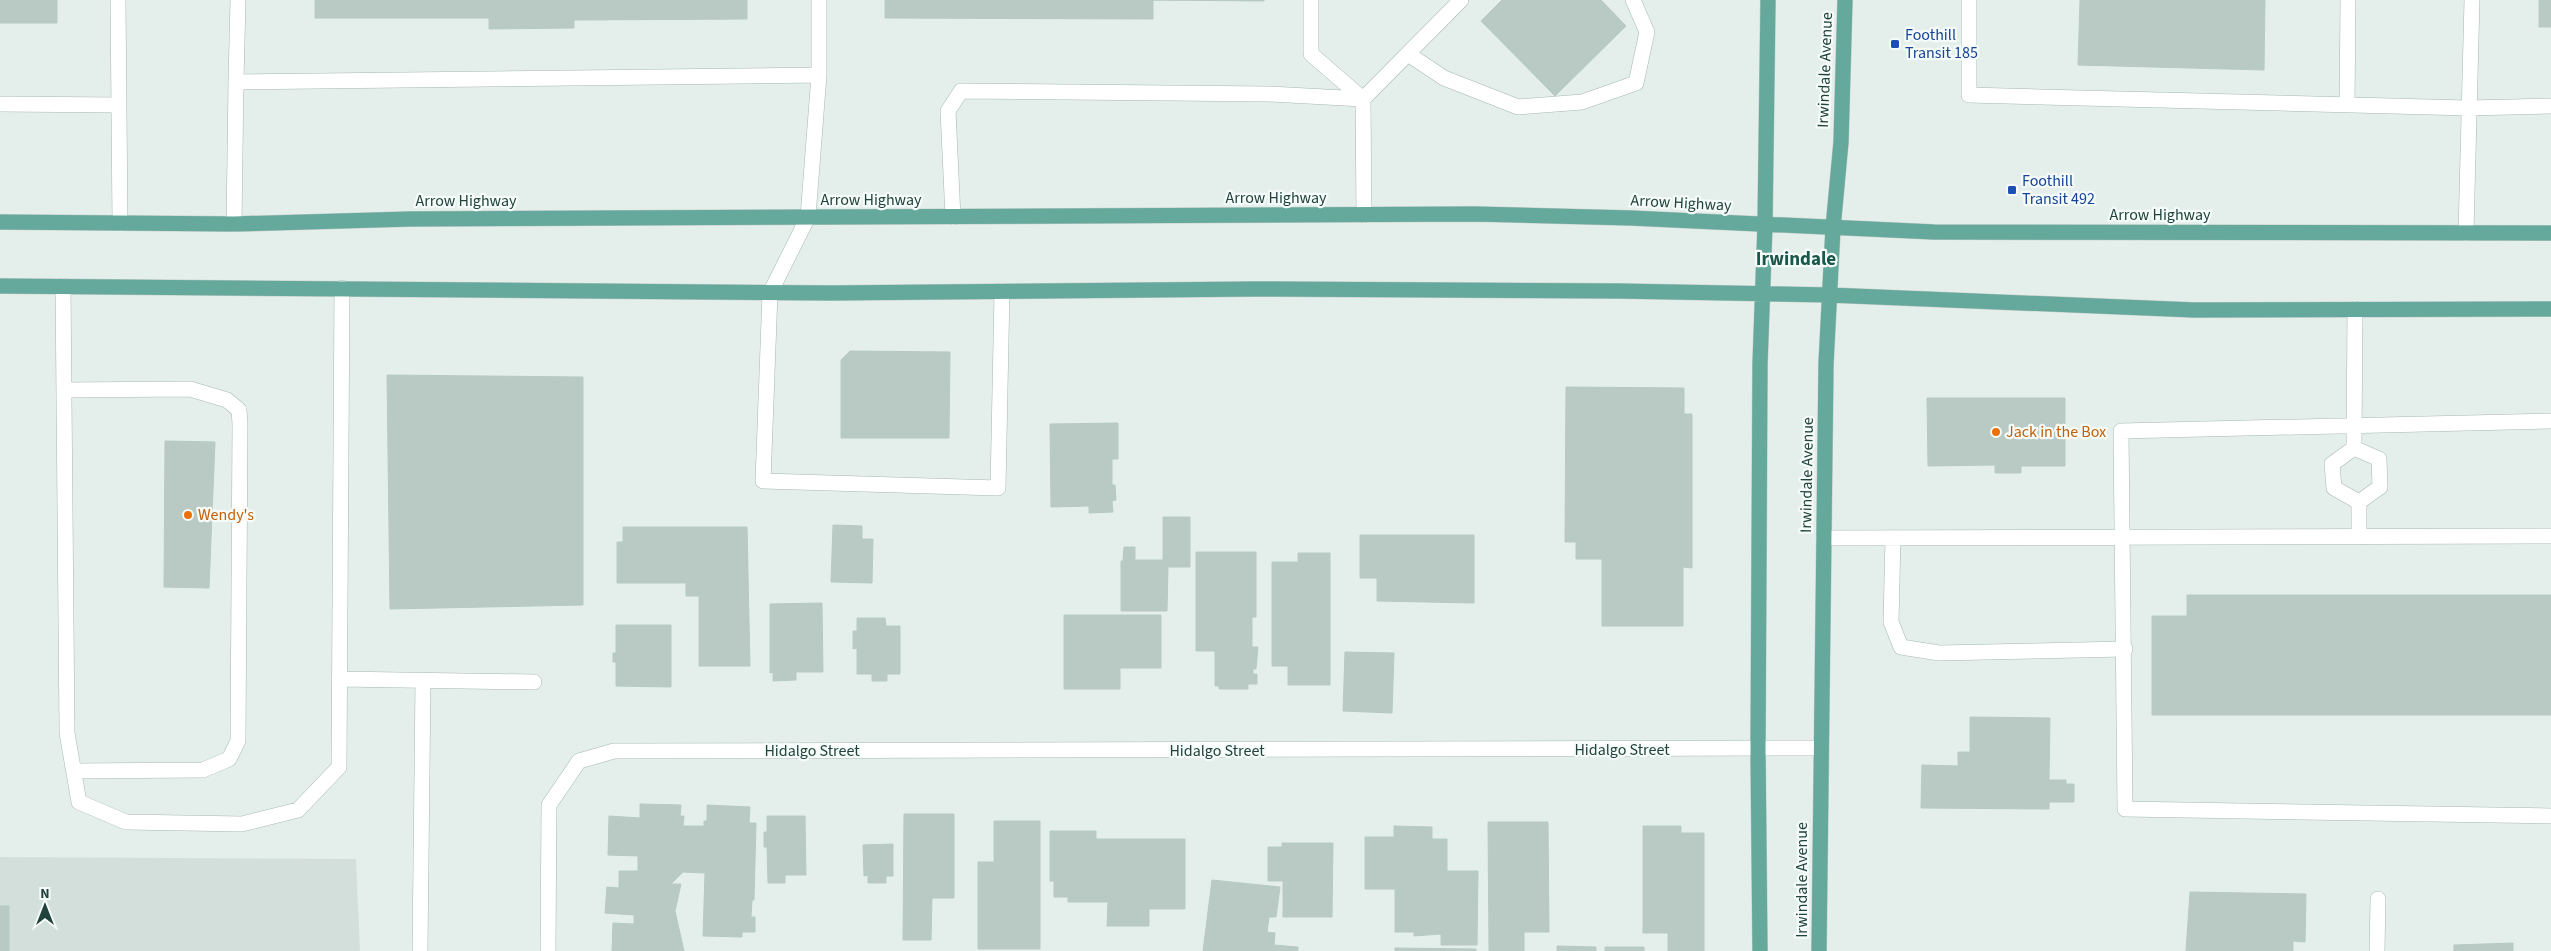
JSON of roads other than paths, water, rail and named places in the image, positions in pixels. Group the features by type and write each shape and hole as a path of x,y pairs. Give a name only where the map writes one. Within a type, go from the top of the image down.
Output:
{"main road":[{"path":"1760,951 1758,749 1760,373 1765,225 1768,0"},
{"name":"Irwindale Avenue","path":"1819,951 1826,364 1833,228 1841,142 1845,0"},
{"name":"Arrow Highway","path":"0,222 234,224 420,219 1364,215 1592,217 1944,232 2551,233"},
{"path":"0,286 770,293 1411,290 1829,295 2194,310 2551,309"}],"street":[{"path":"118,0 120,223"},
{"path":"234,224 238,0"},
{"path":"819,0 819,74 808,217 770,293 763,481 998,488 1002,291"},
{"path":"1311,0 1311,54 1363,99"},
{"path":"1364,215 1363,99 1462,0"},
{"path":"1408,54 1444,78 1518,107 1582,102 1636,83 1647,32 1633,0"},
{"path":"1969,0 1969,95 2468,108 2551,106"},
{"path":"2346,105 2348,0"},
{"path":"2466,233 2472,0"},
{"path":"236,82 819,74"},
{"path":"953,217 948,111 961,91 1268,94 1363,99"},
{"path":"0,104 118,105"},
{"path":"63,286 67,733 80,802 126,822 242,824 298,810 339,766 342,288"},
{"path":"2354,448 2355,309"},
{"path":"64,390 190,389 227,400 239,410 240,424 238,741 229,759 203,770 74,771"},
{"path":"2551,420 2121,431 2124,537 2125,809 2551,816"},
{"path":"2354,448 2332,464 2334,488 2359,502"},
{"path":"2354,448 2379,459 2380,487 2359,502"},
{"path":"2359,502 2359,536"},
{"path":"1824,538 2551,536"},
{"path":"1893,538 1891,622 1901,647 1939,653 2125,649"},
{"path":"340,679 534,682"},
{"path":"420,951 423,681"},
{"name":"Hidalgo Street","path":"548,951 549,805 579,761 614,752 1821,748"},
{"path":"2377,951 2378,899"}],"place":[{"name":"Foothill Transit 185","path":"1895,44"},
{"name":"Foothill Transit 492","path":"2012,190"},
{"name":"Jack in the Box","path":"1996,432"},
{"name":"Wendy's","path":"188,515"}],"district":[{"name":"Irwindale","path":"1796,259"}]}
